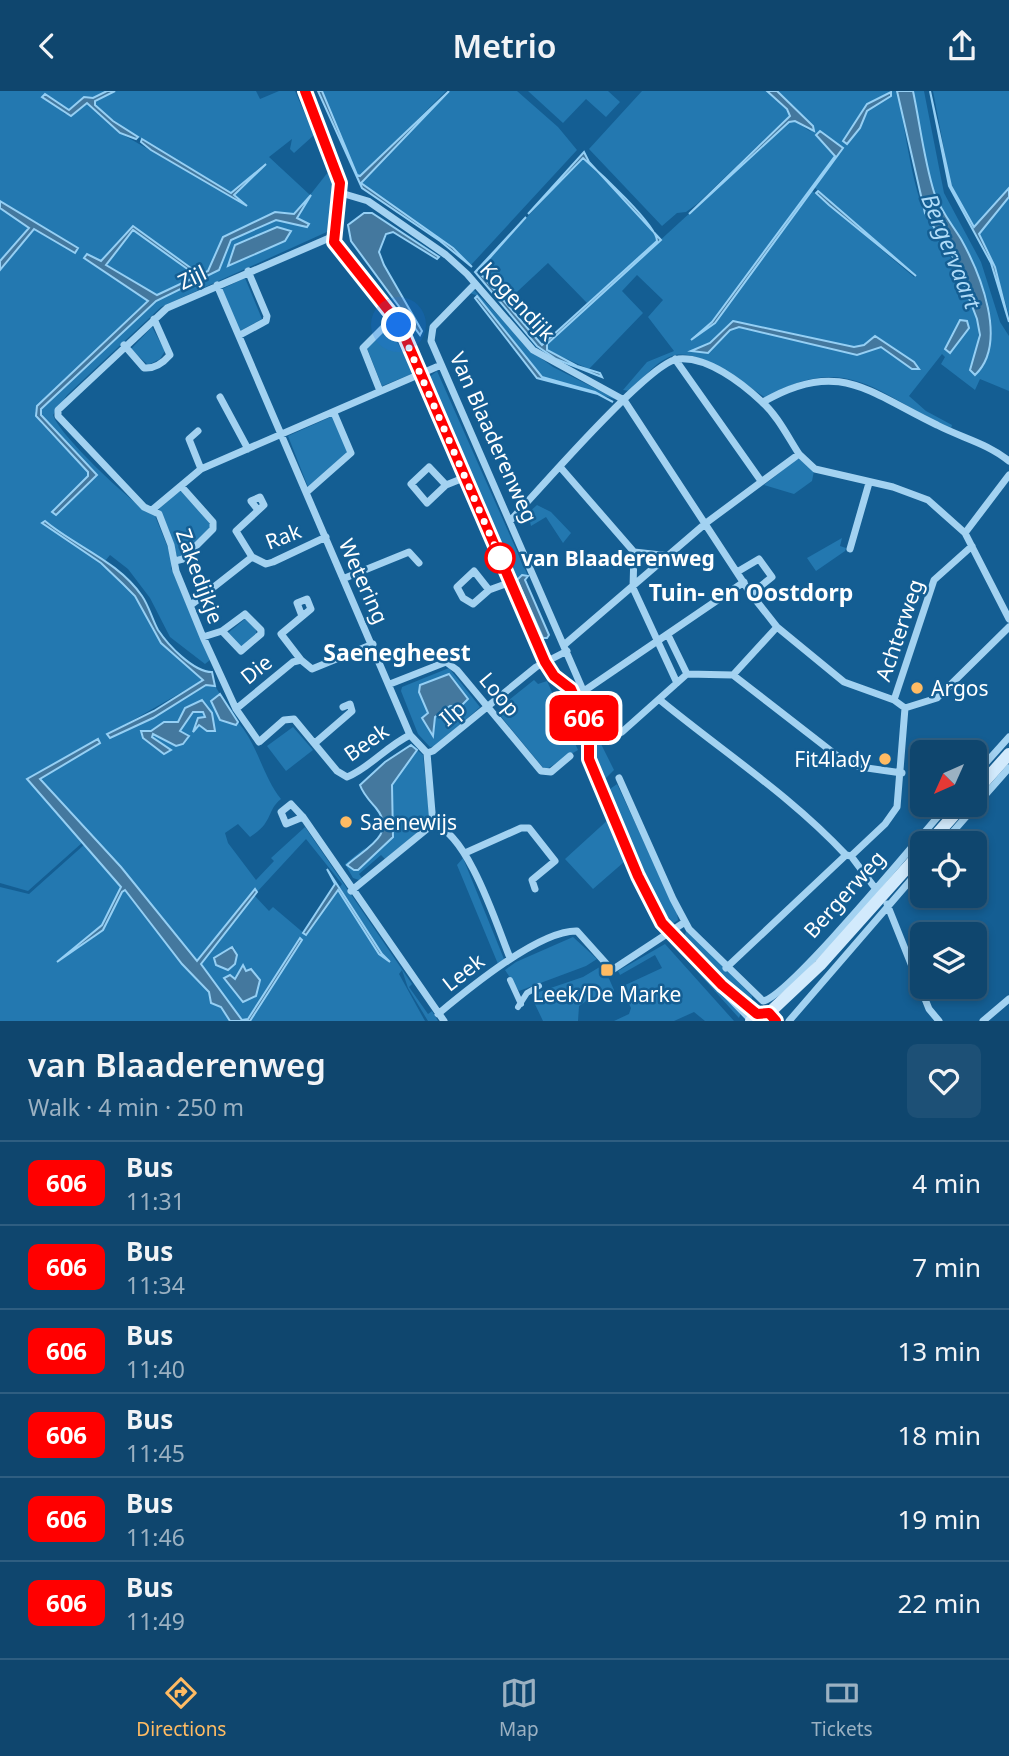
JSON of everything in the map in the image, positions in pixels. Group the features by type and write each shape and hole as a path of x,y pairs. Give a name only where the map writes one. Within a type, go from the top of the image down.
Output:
{"main road":[{"path":"987,779 1009,754"},
{"path":"940,831 952,817"},
{"name":"Bergerweg","path":"767,1014 793,993 910,865"}],"street":[{"path":"304,91 335,166 341,193 334,236"},
{"name":"Kogendijk","path":"341,193 368,201 446,255 533,350 624,400 751,593 777,627 844,682 894,700 905,708"},
{"name":"Zijl","path":"58,410 124,345 167,308 334,236"},
{"name":"Van Blaaderenweg","path":"334,236 335,244 394,317 545,662 554,676 568,685 574,695 590,732 589,759 646,893 669,933 722,985 767,1014"},
{"path":"240,335 266,321 267,316 248,271"},
{"name":"Van Blaaderenweg","path":"475,284 431,330 431,341 603,734 615,736 660,700"},
{"name":"Wetering","path":"217,285 308,491 410,735 427,753"},
{"path":"380,391 363,348 394,317"},
{"path":"124,345 144,368 166,360 170,355 154,319"},
{"path":"510,521 624,400 665,363 691,358 704,363 763,402 799,454 816,469 898,488 928,500 965,533 1009,619"},
{"path":"675,359 761,481"},
{"path":"152,510 201,469 441,365"},
{"path":"763,402 788,388 807,382 847,382 904,405 936,425 990,446 1009,461"},
{"path":"220,397 247,449"},
{"name":"Zakedijkje","path":"58,410 58,416 71,432 144,507 159,514 176,571 203,637 236,709 259,742"},
{"path":"308,491 351,453 334,412"},
{"path":"198,431 189,439 201,469"},
{"name":"Ilp","path":"427,753 566,648 706,523 799,454"},
{"path":"446,485 429,467 411,484 427,503 446,485 466,477"},
{"path":"561,468 634,552 633,588 677,683"},
{"path":"965,533 1009,475"},
{"path":"850,549 869,482"},
{"path":"175,561 183,559 213,529 213,522 181,486"},
{"name":"Rak","path":"258,510 236,531 253,557 266,564 326,537"},
{"name":"Achterweg","path":"894,700 934,580 972,546"},
{"path":"345,578 409,552 419,563"},
{"path":"634,552 670,556"},
{"name":"Rak","path":"191,605 253,557"},
{"path":"737,572 759,559 772,577 751,593"},
{"path":"489,590 474,571 457,587 463,598 473,604 489,590 511,582"},
{"path":"584,691 744,582"},
{"path":"203,637 222,631 245,614 261,630 241,651 222,631"},
{"name":"Die","path":"302,616 281,634 301,660 312,669 373,644"},
{"path":"733,675 777,627"},
{"path":"726,968 893,816 902,773 905,708 937,698 1009,627"},
{"path":"668,635 687,674"},
{"name":"Die","path":"236,709 293,662 301,660"},
{"name":"Loop","path":"390,684 446,662 457,670 541,771 551,772 570,756"},
{"path":"902,773 860,767 840,758 733,675 687,674 660,700 812,819 849,855 882,897 929,1009 939,1021"},
{"name":"Beek","path":"315,743 352,711 350,704 343,707"},
{"name":"Beek","path":"259,742 289,719 298,722 337,771 347,777 356,773 384,749 410,735"},
{"path":"987,762 1009,737"},
{"path":"427,753 433,824"},
{"path":"954,831 1009,768"},
{"path":"619,778 685,922 767,1014"},
{"path":"303,817 441,1018"},
{"name":"Bergerweg","path":"767,1014 882,897 939,817"},
{"path":"433,824 442,827 465,853 510,958"},
{"path":"352,891 433,824"},
{"path":"465,853 521,828 529,828 555,860 532,880 535,889"},
{"name":"Bergerweg","path":"767,1014 882,897 910,876"},
{"path":"669,933 685,922"},
{"name":"Leek","path":"441,1018 510,958 574,930 612,970 669,933"},
{"path":"510,980 520,1005 527,993 539,986"},
{"path":"983,1021 1009,999"}],"shaded area":[{"path":"0,91 107,91 93,98 84,97 69,110 45,94 65,114 87,103 120,133 247,206 234,195 265,163 231,193 127,130 95,105 95,101 115,91 256,91 260,99 279,91 295,91 314,135 294,153 290,149 292,139 269,157 310,195 332,167 335,194 329,231 161,307 67,395 53,415 58,425 99,470 155,516 173,560 171,568 210,660 205,664 170,637 150,598 128,569 110,555 105,561 126,579 155,634 203,680 107,735 110,738 153,718 206,685 215,686 220,694 217,695 220,720 238,722 245,731 281,799 258,832 250,837 238,824 225,833 228,843 256,880 274,861 271,858 305,827 412,984 409,987 428,1014 432,1011 438,1021 428,1021 408,988 402,970 399,974 425,1021 250,1021 302,940 300,938 248,1021 0,1021 0,887 29,894 85,844 120,883 40,779 50,771 27,779 83,842 28,891 0,883 0,270 34,227 0,205","holes":["307,200 297,218 308,224 276,220 230,240 219,270 156,301 41,409 40,415 97,474 53,512 88,476 88,472 41,423 35,411 148,301 84,257 101,262 133,226 192,273 133,230 106,265 157,295 208,271 223,237 275,212 294,214","306,839 342,884 340,887 384,957 336,889 306,935 273,907 269,911 254,895 201,964 198,961 255,890 257,892","234,947 237,954 228,970 216,965 215,958"]},
{"path":"322,91 446,91 361,176 357,176"},
{"path":"449,91 517,91 558,127 577,150 471,265 453,248 361,183"},
{"path":"528,91 608,91 620,102 606,117 586,99 563,123"},
{"path":"642,91 767,91 791,114 697,204 686,212 677,213 662,226 589,149"},
{"path":"777,91 897,91 920,200 974,306 978,326 977,346 970,366 982,369 992,337 988,302 976,268 936,198 913,91 924,91 944,193 981,262 1000,322 1009,336 1009,391 980,379 975,390 941,364 945,357 942,354 909,396 926,411 952,425 951,429 863,383 842,378 819,378 794,384 766,398 720,368 683,355 666,358 630,391 623,390 647,362 674,351 648,317 663,300 637,275 622,291 643,313 589,369 547,350 547,344 789,122 795,121 811,132","holes":["820,132 843,148 814,187 916,275 914,277 812,191 715,323 690,339 712,322 835,156 816,136"]},
{"path":"933,91 1009,91 1009,188 974,227 951,186"},
{"path":"581,158 624,197 647,224 657,241 587,303 548,263 506,302 478,271"},
{"path":"1009,197 1009,315 995,267 979,234"},
{"path":"0,208 29,228 0,261"},
{"path":"245,278 262,319 240,331 220,290"},
{"path":"474,290 535,354 553,367 618,400 542,378 478,296 470,293"},
{"path":"152,327 165,351 160,359 148,365 131,349"},
{"path":"389,327 414,373 382,386 367,348"},
{"path":"437,371 528,576 522,575 516,580 427,379"},
{"path":"333,416 348,453 308,487 288,436"},
{"path":"798,458 814,471 812,481 794,494 764,485"},
{"path":"180,490 214,528 210,536 178,558 159,509"},
{"path":"537,505 551,512 571,533 563,543 546,517 531,526 528,513"},
{"path":"842,538 840,546 846,548 845,551 816,571 807,558"},
{"path":"245,619 256,630 256,636 241,648 228,633"},
{"path":"449,668 480,707 436,746 430,747 418,734 401,691 402,687"},
{"path":"534,680 538,684 547,681 578,750 545,770 499,714 500,707"},
{"path":"558,688 570,698 579,714 584,731 584,747"},
{"path":"293,727 313,750 286,771 267,746"},
{"path":"597,736 614,770 606,778 600,777 593,763"},
{"path":"417,750 423,755 430,822 385,859 381,855 359,874 362,878 353,878 345,864 366,847 359,855 358,870 392,837 392,785"},
{"path":"617,784 677,913 678,920 671,925 665,920 609,796 610,789"},
{"path":"610,818 631,866 624,862 593,889 565,859"},
{"path":"463,858 504,959 498,964 457,865"},
{"path":"687,929 752,996 751,1003 683,939"},
{"path":"573,937 597,959 586,966 519,991 505,970 516,962"},
{"path":"668,939 742,1010 739,1018"},
{"path":"665,944 734,1021 705,1021 694,1012 674,1021 614,1021 629,1014 631,1008 621,987 662,968 655,955 620,975 618,971"},
{"path":"603,965 614,990 611,1003 592,997 579,1006 578,1021 543,1021 532,998 537,996 536,993 583,977"}],"water":[{"path":"107,91 115,91 95,101 95,105 138,137 136,139 120,133 87,103 71,116 42,97 45,94 69,110 84,97 93,98"},
{"path":"318,91 322,91 357,175 360,176 449,91 361,183 453,248 472,267 440,241 362,188"},
{"path":"767,91 777,91 813,126 814,131 795,121 789,122 689,214 790,116 787,109"},
{"name":"Bergervaart","path":"897,91 913,91 934,192 961,239 983,289 991,327 990,345 985,361 975,375 970,370 980,335 977,319 954,259 925,213"},
{"path":"930,91 951,186 974,227 1009,188 1009,197 979,234 995,267 1009,322 991,263 949,186"},
{"path":"891,92 891,96 867,111 860,128 847,144 843,141 867,104"},
{"path":"820,131 843,148 715,323 691,340 712,322 835,156 816,135"},
{"path":"142,139 231,193 266,164 234,195 247,206 151,150 141,142"},
{"path":"584,152 597,170 583,158 528,214"},
{"path":"597,170 638,211 653,232"},
{"path":"818,191 916,276 829,205 816,193"},
{"path":"311,195 297,218 309,224 307,227 276,220 231,240 219,270 156,301 41,409 41,415 97,475 56,515 52,512 88,476 88,472 36,416 37,406 148,301 84,258 87,254 101,261 133,226 195,271 193,273 133,230 106,265 157,295 208,271 223,237 275,212 294,214"},
{"path":"0,201 78,248 75,253 34,229 0,270 0,261 29,228 0,208"},
{"path":"364,213 372,213 439,257 437,259 393,232 386,234 379,252 422,331 420,335 351,241 348,225"},
{"path":"526,217 478,271 542,345 657,241 653,232 661,240 547,344 547,350 577,366 600,373 602,377 556,359 537,346 475,272"},
{"path":"277,227 291,231 285,241 228,266 235,245"},
{"path":"477,296 542,377 595,392 613,402 598,394 537,378 475,298"},
{"path":"960,320 967,321 969,328 950,353 945,349"},
{"path":"733,321 854,347 864,345 875,336 914,362 919,369 912,369 881,347 857,355 739,327 730,330 708,353 691,351 710,343"},
{"path":"45,521 121,573 144,600 162,636 189,663 212,672 215,686 206,685 153,718 110,738 107,734 154,711 203,680 161,643 135,596 101,563 42,523"},
{"path":"522,575 528,576 525,580 549,635 547,638 543,638 517,580"},
{"path":"449,674 468,699 461,706 450,706 435,717 433,736 422,718 428,713 419,692 420,685"},
{"path":"220,694 238,722 236,725 220,720 211,701"},
{"path":"202,700 212,713 215,731 207,731 199,725 193,732 198,718 205,717 203,712 193,712 180,731 189,736 183,744 176,746 153,734 152,737 171,750 164,754 143,738 141,731 151,731 164,722 178,722 185,708"},
{"path":"98,739 100,743 40,779 121,867 197,961 255,889 257,892 201,964 242,1020 248,1019 300,938 302,940 250,1021 230,1021 221,1007 211,1003 209,992 182,964 125,890 103,930 57,962 102,925 121,887 27,779"},
{"path":"411,745 417,750 392,785 393,837 358,870 354,870 347,865 376,841 383,826 382,818 360,785 385,762"},
{"path":"327,869 382,954 390,962 379,954 338,890 306,935 303,933 335,884"},
{"path":"232,947 237,955 235,964 228,970 216,965 214,958"},
{"path":"243,965 246,971 251,969 260,980 256,996 243,1002 224,978 230,975 235,979"}],"bus line":[{"name":"606","path":"305,91 340,183 341,198 334,242 396,320 404,335 545,662 554,676 571,689 589,729 589,759 646,893 662,923 677,941 722,985 757,1014 769,1013 776,1021"}],"place":[{"name":"van Blaaderenweg","path":"500,558"},
{"name":"Argos","path":"917,688"},
{"name":"Fit4lady","path":"885,759"},
{"name":"Saenewijs","path":"346,822"},
{"name":"Leek/De Marke","path":"607,970"}],"district":[{"name":"Tuin- en Oostdorp","path":"751,592"},
{"name":"Saenegheest","path":"397,652"}],"route":[{"path":"399,325 500,558"}]}
